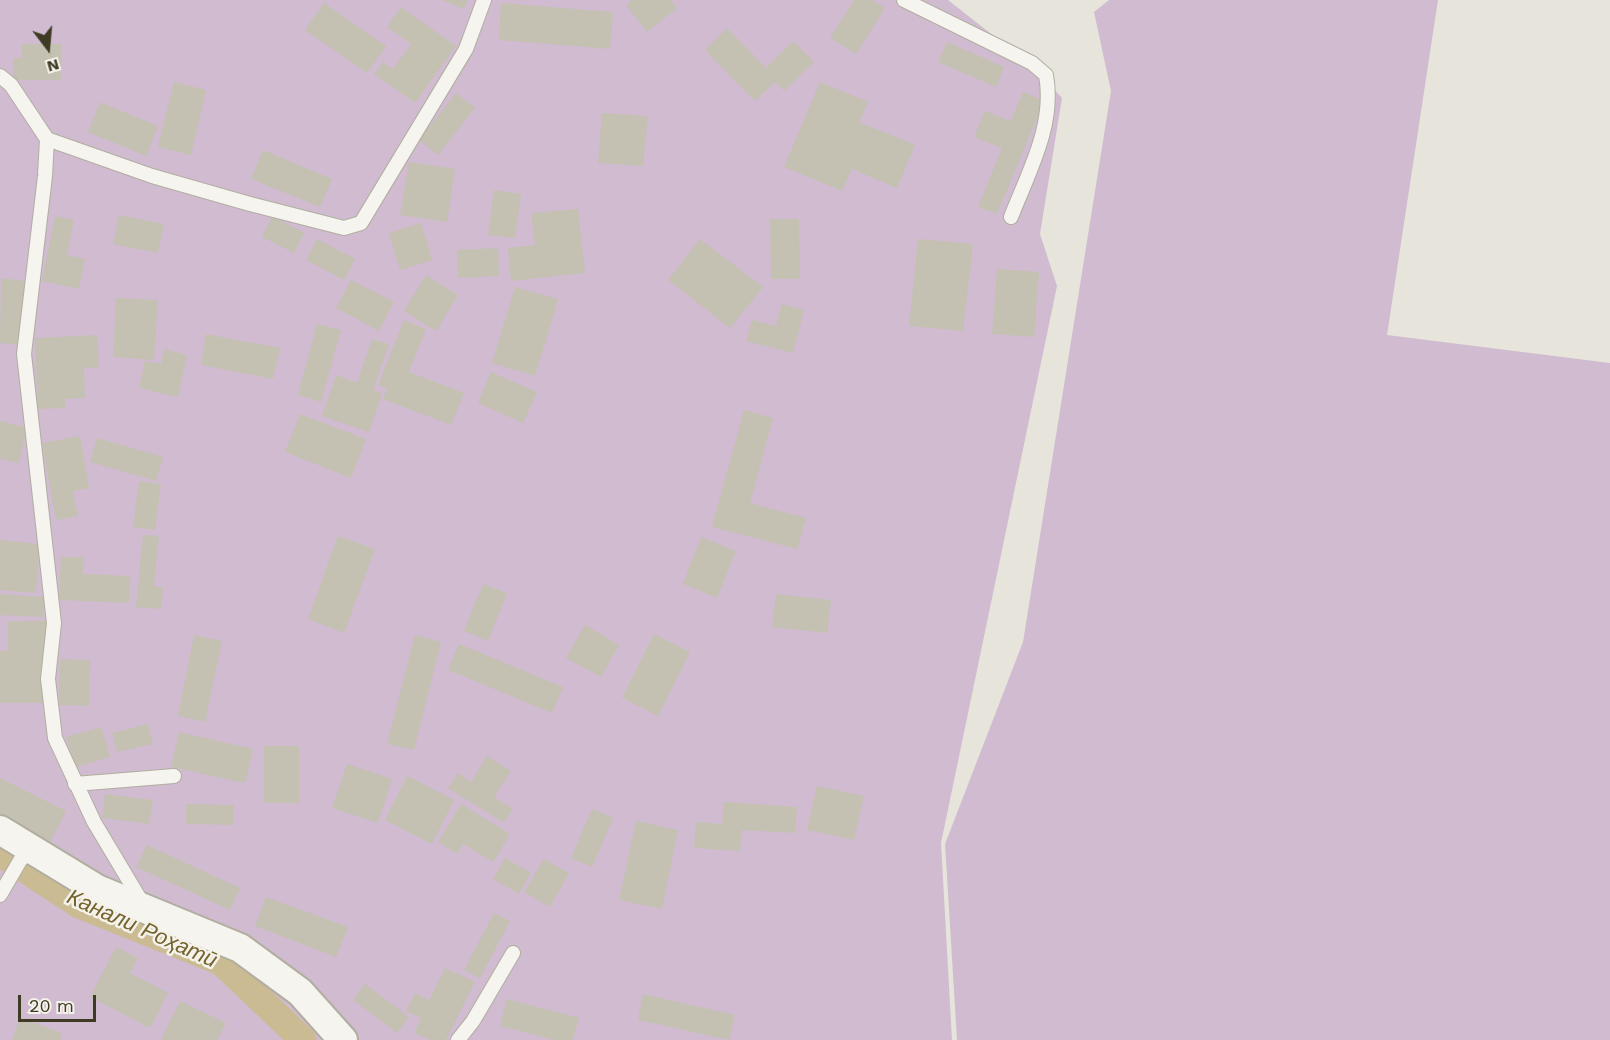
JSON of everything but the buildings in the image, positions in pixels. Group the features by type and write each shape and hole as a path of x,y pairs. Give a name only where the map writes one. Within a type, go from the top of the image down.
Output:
{"street":[{"path":"0,830 27,855 97,889 240,948 300,992 343,1040"}],"lane":[{"path":"47,139 152,176 250,204 344,228 361,223 466,49 484,0"},
{"path":"904,0 1032,63 1046,75 1050,96 1042,139 1011,217"},
{"path":"0,76 11,85 47,139 45,176 24,354 54,623 48,679 55,738 94,822 146,909"},
{"path":"75,784 174,776"},
{"path":"4,889 27,855"},
{"path":"458,1040 473,1021 513,953"}],"shaded area":[{"path":"0,0 948,0 1037,70 1062,98 1040,234 1057,286 941,843 952,1040 0,1040"},
{"path":"1109,0 1438,0 1387,335 1610,363 1610,1040 957,1040 945,844 1023,642 1111,91 1094,12"}],"waterway":[{"name":"Канали Роҳатӣ","path":"0,853 79,905 221,962 303,1040"}]}
